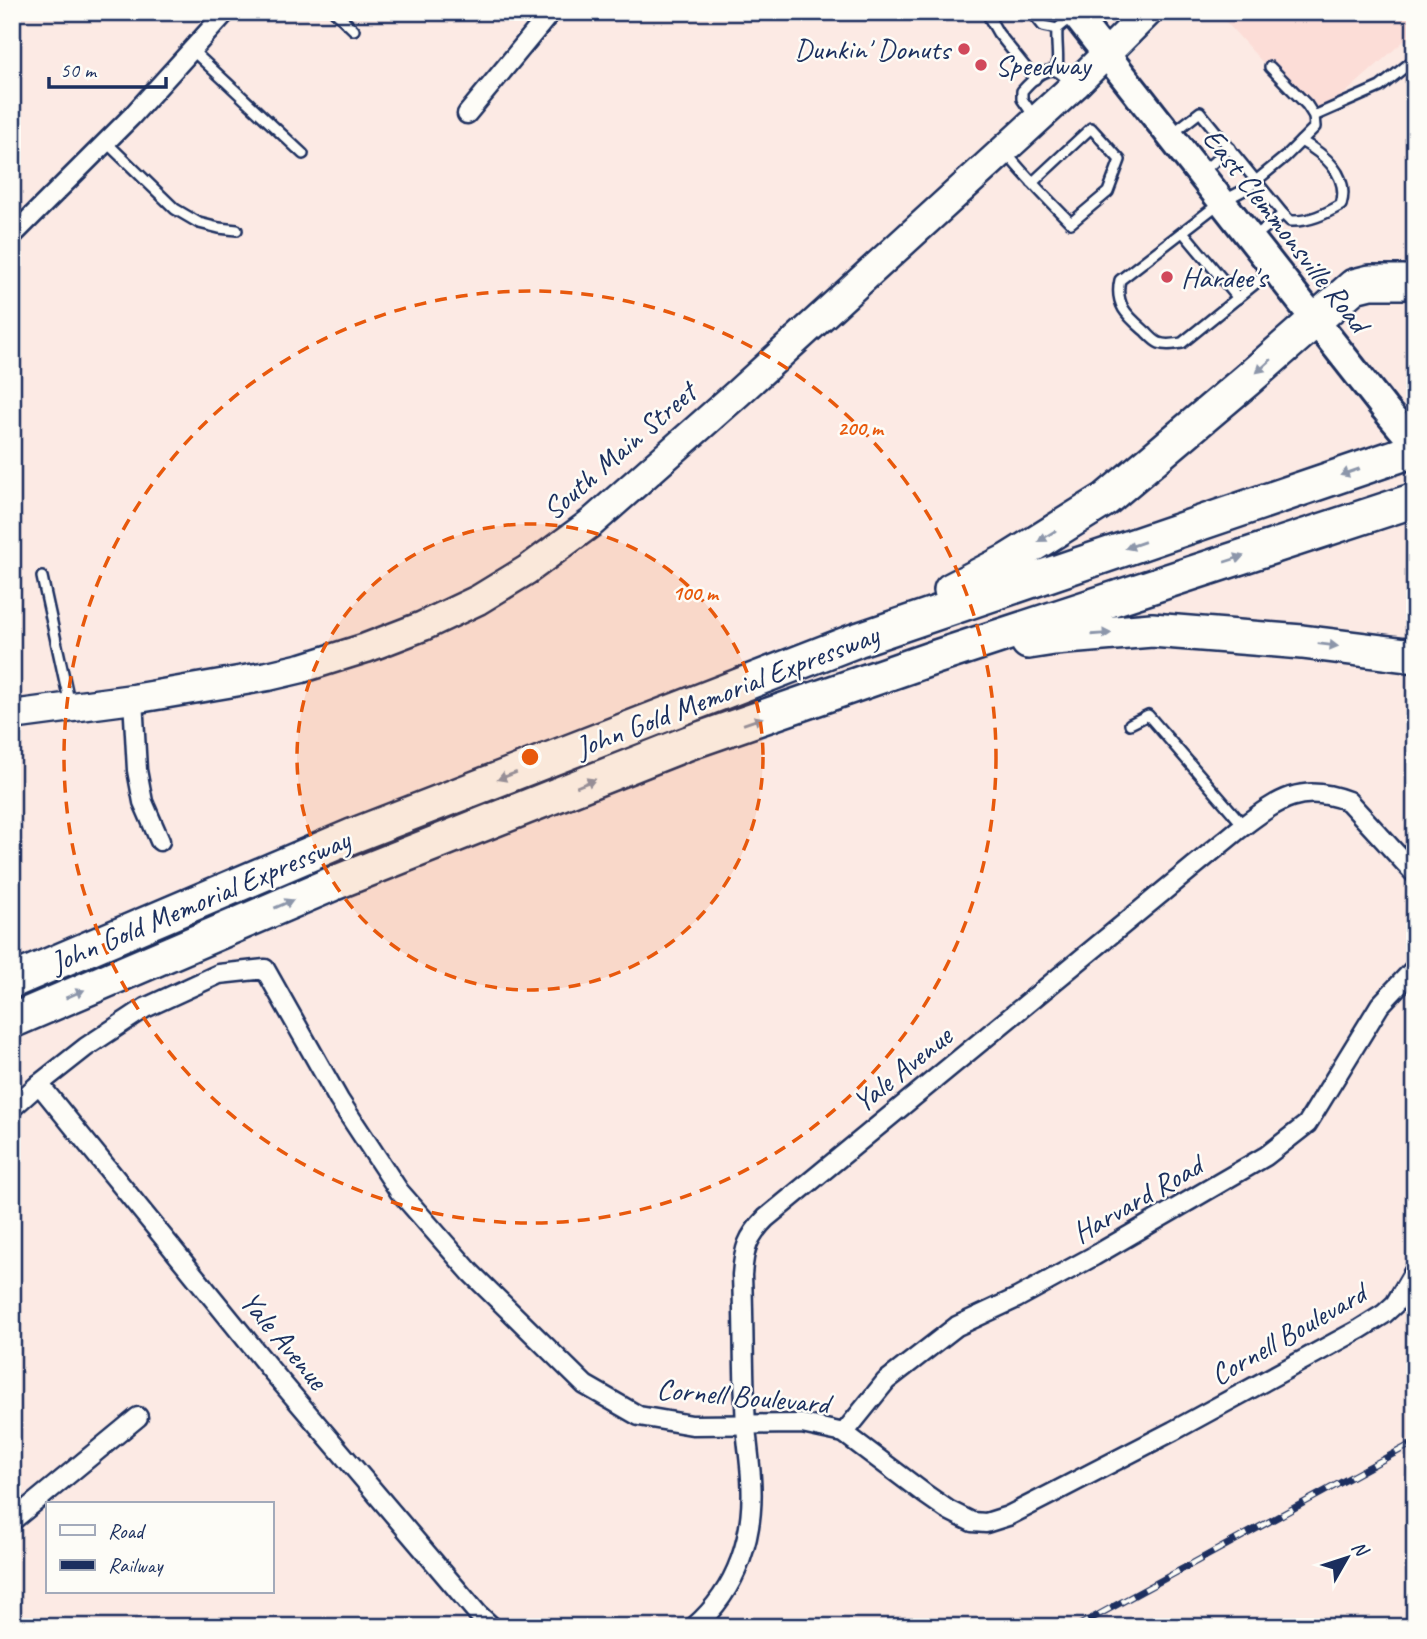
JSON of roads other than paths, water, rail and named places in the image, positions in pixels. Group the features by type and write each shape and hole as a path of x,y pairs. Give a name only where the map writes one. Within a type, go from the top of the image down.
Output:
{"highway":[{"path":"857,640 1007,561 1107,499 1354,286 1370,282 1415,282"},
{"name":"John Gold Memorial Expressway","path":"12,981 352,836 857,640 1415,448"},
{"name":"John Gold Memorial Expressway","path":"12,1021 332,884 675,748 936,657 1415,500"},
{"path":"936,657 1054,638 1152,630 1302,642 1415,656"}],"main road":[{"name":"South Main Street","path":"12,715 133,699 302,668 402,635 467,605 527,570 591,523 738,393 1037,120 1066,78 1107,55 1146,13"},
{"name":"East Clemmonsville Road","path":"1070,17 1107,55 1415,448"}],"street":[{"path":"12,236 131,117 226,12"},
{"path":"467,114 551,12"},
{"path":"133,699 137,770 144,802 160,841"},
{"name":"Yale Avenue","path":"694,1627 719,1602 730,1584 748,1537 751,1480 746,1424 742,1275 748,1240 756,1228 842,1154 1272,804 1306,793 1320,793 1348,801 1415,874"},
{"name":"Cornell Boulevard","path":"39,1084 86,1047 145,1008 219,974 265,968 339,1100 400,1191 471,1273 585,1385 639,1416 692,1425 802,1424 844,1433 948,1510 972,1522 986,1523 1008,1516 1149,1444 1360,1329 1395,1304 1415,1270"},
{"name":"Harvard Road","path":"844,1433 886,1381 957,1326 1017,1298 1106,1249 1266,1156 1307,1124 1380,1004 1415,968"},
{"path":"12,1108 39,1084"},
{"name":"Yale Avenue","path":"39,1084 271,1370 492,1627"},
{"path":"12,1521 138,1417"}],"lane":[{"path":"335,12 354,30"},
{"path":"995,12 990,19 998,33 1035,79"},
{"path":"1032,12 1043,26 1070,17"},
{"path":"1066,78 1056,45 1070,17"},
{"path":"192,50 303,155"},
{"path":"1314,116 1380,87 1415,59"},
{"path":"1270,67 1307,105 1314,116 1315,127 1285,157 1246,189 1221,202 1120,280 1119,301 1127,315 1157,342 1169,345 1182,343 1274,269"},
{"path":"1037,120 1022,99 1022,91 1048,70 1066,78"},
{"path":"1170,135 1200,113 1290,221 1306,220 1324,214 1341,205 1344,195 1344,186 1329,162 1317,150 1301,141"},
{"path":"1003,150 1032,183 1071,223 1108,192 1120,160 1091,128 1032,183"},
{"path":"106,142 176,209 199,223 237,230"},
{"path":"1199,174 1230,148"},
{"path":"1251,240 1283,214"},
{"path":"1183,232 1238,298"},
{"path":"42,577 70,706"},
{"path":"1130,724 1147,715 1244,826"}],"railway":[{"path":"1076,1627 1415,1442"}],"place":[{"name":"Dunkin' Donuts","path":"964,49"},
{"name":"Speedway","path":"981,65"},
{"name":"Hardee's","path":"1167,277"}]}
